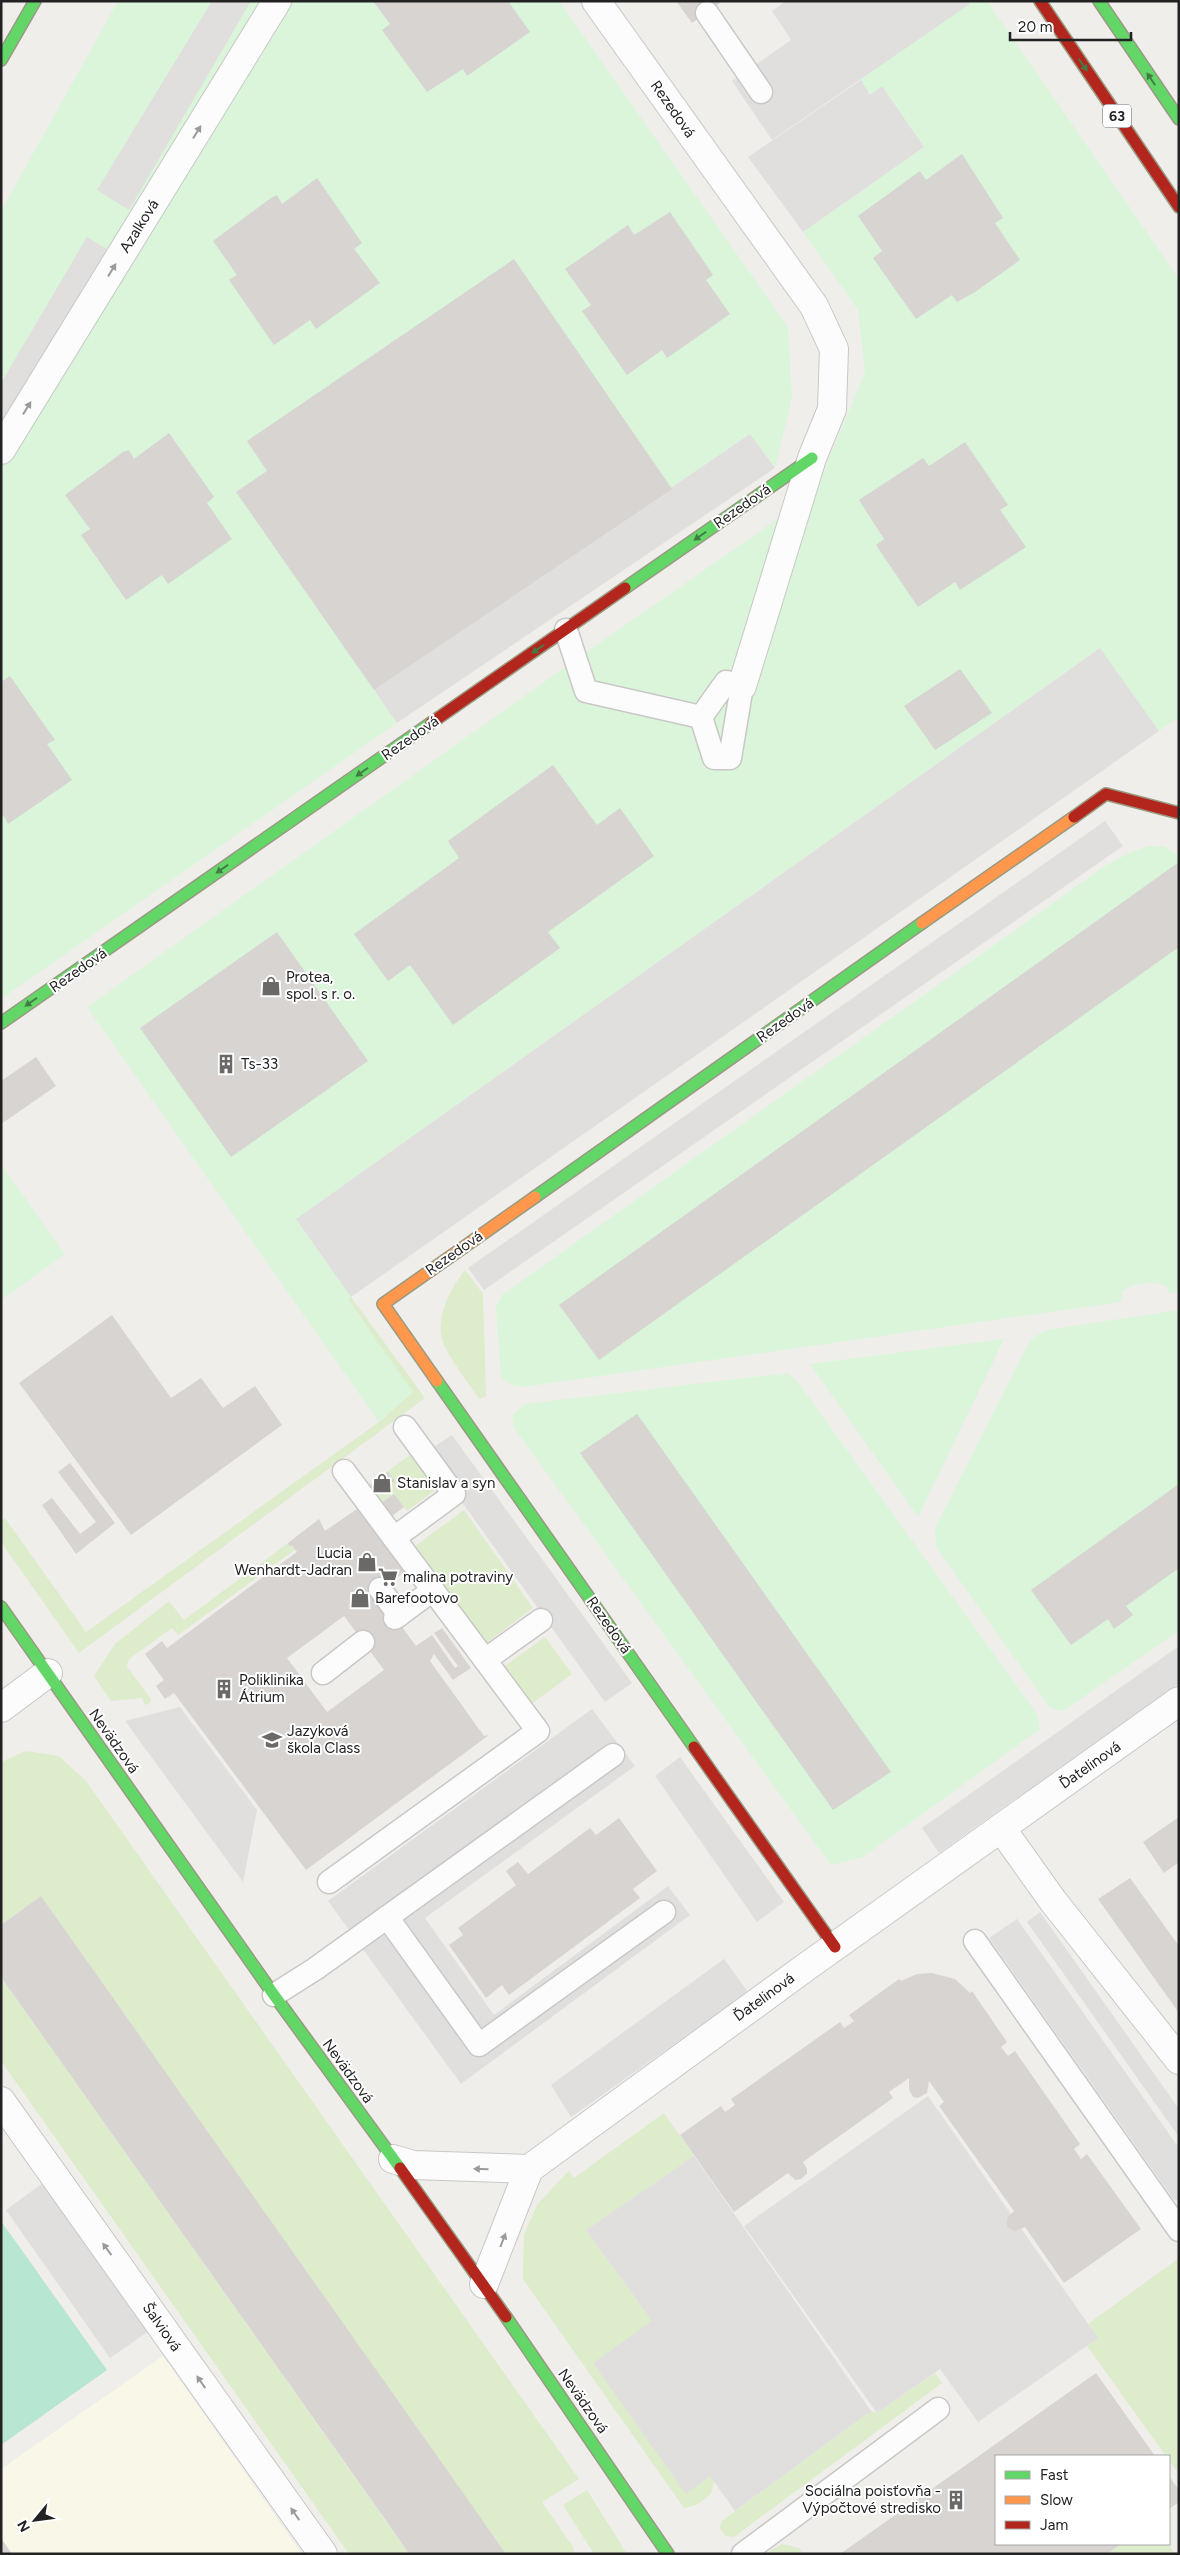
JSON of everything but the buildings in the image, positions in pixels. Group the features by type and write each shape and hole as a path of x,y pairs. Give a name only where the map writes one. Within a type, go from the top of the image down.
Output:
{"street":[{"path":"1,60 35,1"},
{"name":"Azalková","path":"1,450 277,1"},
{"name":"Rezedová","path":"596,1 814,306 834,349 832,409 812,458 742,686"},
{"name":"63","path":"1040,1 1179,207"},
{"path":"1099,1 1179,119"},
{"name":"Rezedová","path":"4,1016 566,630 812,458"},
{"name":"Rezedová","path":"835,1946 383,1304 1106,794 1179,813"},
{"name":"Nevädzová","path":"1,1607 274,1995 484,2284 668,2554"},
{"path":"1,1708 48,1673"},
{"name":"Ďatelinová","path":"530,2169 835,1946 1179,1701"},
{"path":"1001,1828 1053,1901 1179,2060"},
{"name":"Šalviová","path":"1,2101 323,2554"},
{"path":"393,2159 413,2165 530,2169 484,2284"}],"lane":[{"path":"706,13 761,92"},
{"path":"566,630 586,691 701,717"},
{"path":"726,682 742,686 730,758 714,758 701,717 726,682"},
{"path":"394,1538 454,1494 404,1427"},
{"path":"329,1882 538,1731 344,1471"},
{"path":"380,1590 397,1617 433,1590"},
{"path":"485,1660 541,1620"},
{"path":"323,1673 363,1642"},
{"path":"274,1995 315,1969 612,1755"},
{"path":"387,1916 479,2045 664,1912"},
{"path":"975,1942 1179,2230"},
{"path":"743,2554 938,2410"}],"shaded area":[{"path":"212,1 251,1 129,210 97,190"},
{"path":"786,1 968,1 970,4 772,140 732,81 791,40 772,11"},
{"path":"861,80 870,95 882,86 924,147 803,232 748,157"},
{"path":"87,237 110,251 1,435 1,383"},
{"path":"750,434 775,468 397,723 374,690"},
{"path":"1100,648 1159,731 351,1297 296,1219"},
{"path":"1105,821 1123,846 484,1290 468,1268"},
{"path":"452,1435 632,1683 605,1702 426,1452"},
{"path":"1179,1646 1179,1683 939,1853 922,1828"},
{"path":"180,1707 257,1810 243,1882 125,1721"},
{"path":"592,1709 635,1766 425,1918 494,2015 668,1886 690,1915 461,2084 328,1901"},
{"path":"680,1757 784,1902 757,1922 655,1776"},
{"path":"1040,1912 1179,2109 1179,2137 1027,1922"},
{"path":"1017,1919 1179,2148 1179,2201 1174,2200 989,1938"},
{"path":"724,1959 748,1992 571,2117 551,2085"},
{"path":"928,2096 1098,2338 978,2422 940,2369 877,2413 744,2226"},
{"path":"694,2156 871,2411 735,2511 710,2476 686,2494 593,2363 652,2321 586,2230"},
{"path":"44,2182 149,2331 110,2358 6,2210"},
{"path":"163,2356 302,2554 1,2554 1,2469"}],"green space":[{"path":"118,1 559,1 788,327 792,398 775,468 750,434 375,690 397,723 1,999 1,211"},
{"path":"973,1 987,1 1179,279 1179,722 1176,719 1159,731 1100,648 296,1219 351,1297 348,1300 413,1392 379,1422 87,1007 582,655 815,493 865,372 858,310 803,232 924,147 882,86 870,95 860,79"},
{"path":"1149,846 1164,846 1179,856 1179,1292 1169,1293 1166,1286 1155,1283 1143,1283 1132,1286 1122,1292 1121,1302 522,1387 511,1385 501,1377 496,1307 502,1295 1105,866 1133,851"},
{"path":"1,1165 65,1254 1,1300"},
{"path":"465,1270 483,1294 486,1396 479,1399 452,1359 441,1335 442,1318 447,1300"},
{"path":"351,1297 425,1398 79,1653 1,1542 1,1521 5,1518 86,1632 379,1422 412,1392 348,1299"},
{"path":"1179,1310 1179,1631 1063,1711 1050,1708 936,1547 935,1528 1030,1340 1046,1330"},
{"path":"1004,1339 918,1517 810,1364"},
{"path":"788,1373 800,1385 1037,1714 1040,1729 863,1857 831,1865 514,1428 512,1415 525,1404"},
{"path":"413,1453 438,1488 407,1511 394,1494 380,1504 367,1486"},
{"path":"464,1510 533,1608 485,1644 414,1547"},
{"path":"288,1543 296,1549 178,1635 172,1628 129,1659 127,1667 151,1699 150,1703 145,1705 142,1698 111,1701 94,1676 115,1644 169,1601 184,1620"},
{"path":"545,1637 572,1674 530,1705 502,1668"},
{"path":"26,1751 59,1756 86,1781 579,2479 542,2502 573,2547 574,2554 506,2554 41,1896 1,1925 1,1762"},
{"path":"1,1977 409,2554 349,2554 1,2061"},
{"path":"664,2113 694,2156 586,2230 652,2321 686,2493 710,2476 714,2481 711,2494 696,2505 684,2508 523,2279 524,2235 537,2205 569,2171 574,2178"},
{"path":"1,2221 107,2370 1,2445"},
{"path":"1179,2258 1179,2474 1170,2461 1170,2455 1165,2455 1087,2346 1097,2338 1088,2324"},
{"path":"935,2373 942,2383 734,2537 726,2536 720,2529 722,2521 871,2411 877,2413"},
{"path":"587,2490 627,2554 594,2554 563,2505"},
{"path":"782,2544 799,2548 803,2554 765,2554"},
{"path":"1120,2545 1169,2545 1175,2554 1107,2554"}],"traffic: fast":[{"path":"1,60 35,1"},
{"path":"1099,1 1179,119"},
{"path":"625,588 812,458"},
{"path":"1,1023 431,723"},
{"path":"535,1197 922,923"},
{"path":"437,1381 694,1747"},
{"path":"1,1607 274,1995 400,2168"},
{"path":"506,2317 668,2554"}],"traffic: slow":[{"path":"922,923 1074,817"},
{"path":"437,1381 383,1304 535,1197"}],"traffic: jam":[{"path":"1040,1 1179,207"},
{"path":"431,723 625,588"},
{"path":"1074,817 1106,794 1179,813"},
{"path":"694,1747 835,1947"},
{"path":"400,2168 506,2317"}],"place":[{"name":"Protea, spol. s r. o.","path":"271,986"},
{"name":"Ts-33","path":"226,1064"},
{"name":"Stanislav a syn","path":"382,1483"},
{"name":"Lucia Wenhardt-Jadran","path":"367,1562"},
{"name":"malina potraviny","path":"388,1577"},
{"name":"Barefootovo","path":"360,1598"},
{"name":"Poliklinika Átrium","path":"224,1689"},
{"name":"Jazyková škola Class","path":"272,1740"},
{"name":"Sociálna poisťovňa - Výpočtové stredisko","path":"956,2500"}]}
